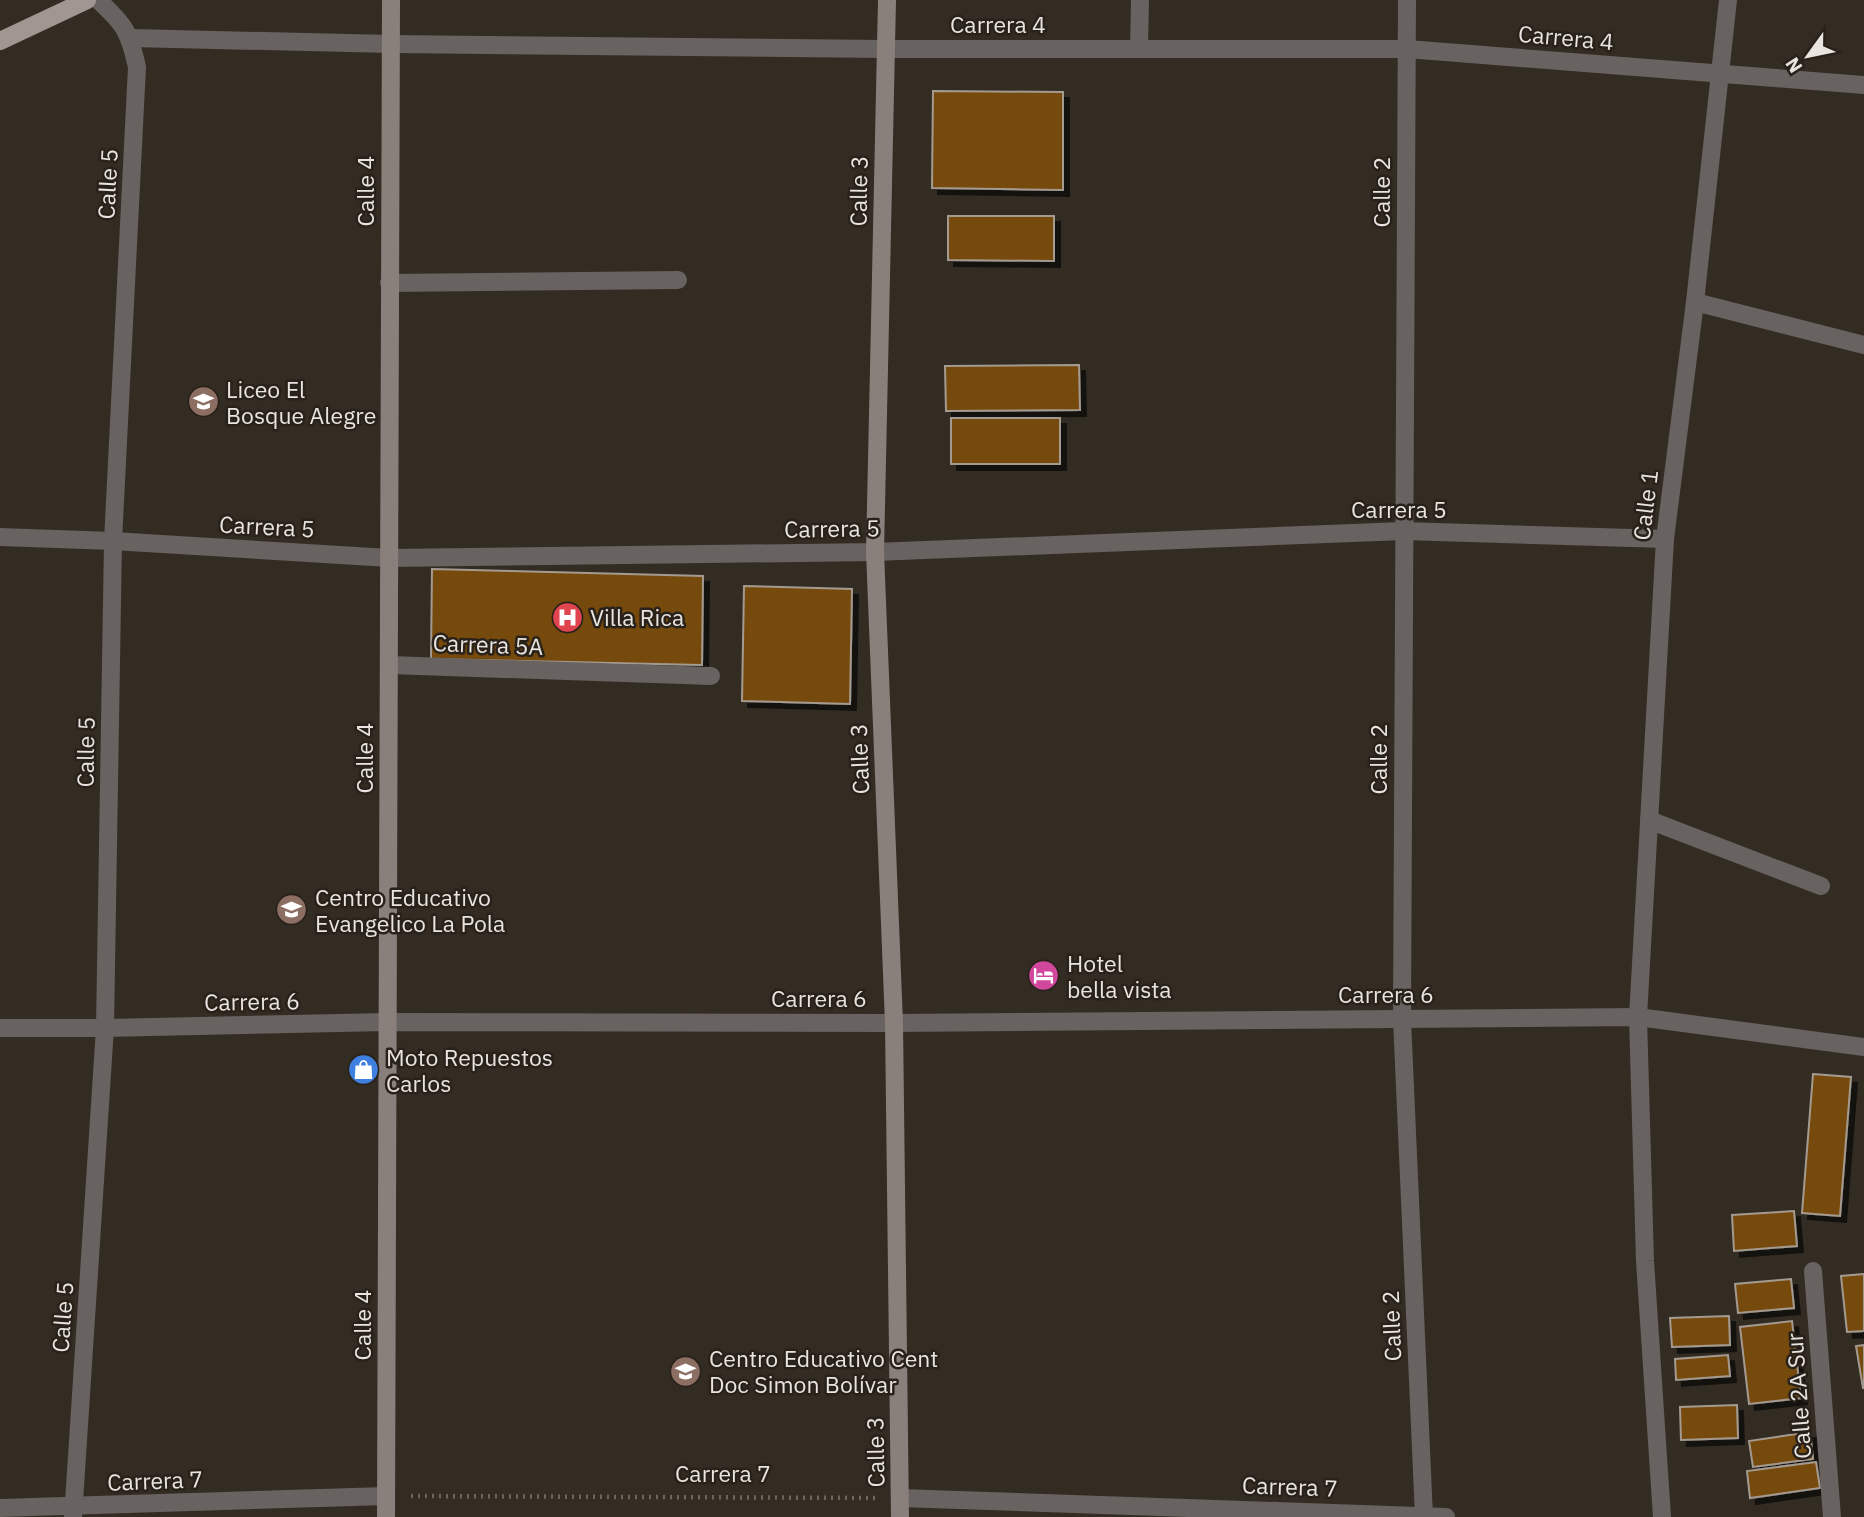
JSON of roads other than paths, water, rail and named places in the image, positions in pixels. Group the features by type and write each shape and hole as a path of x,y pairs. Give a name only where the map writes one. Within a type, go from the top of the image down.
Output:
{"main road":[{"path":"0,41 87,0"}],"street":[{"name":"Calle 5","path":"73,1512 105,1028 113,541 137,67 131,38 121,21 98,0"},
{"name":"Calle 4","path":"386,1517 391,0"},
{"name":"Calle 3","path":"887,0 875,552 894,1023 900,1517"},
{"path":"1139,48 1140,0"},
{"name":"Calle 2","path":"1407,0 1402,1018 1424,1516"},
{"name":"Calle 1","path":"1638,1017 1665,540 1695,302 1728,0"},
{"name":"Carrera 4","path":"131,38 391,44 886,49 1407,49 1864,85"},
{"path":"389,283 678,280"},
{"path":"1695,302 1864,345"},
{"name":"Carrera 5","path":"0,537 389,558 875,552 1403,531 1665,540"},
{"name":"Carrera 5A","path":"389,665 711,676"},
{"path":"1649,820 1821,886"},
{"path":"1638,1017 1645,1261 1662,1517"},
{"name":"Carrera 6","path":"0,1028 387,1022 894,1023 1638,1017 1864,1047"},
{"name":"Calle 2A Sur","path":"1813,1271 1832,1517"},
{"name":"Carrera 7","path":"0,1508 73,1512 386,1496"},
{"name":"Carrera 7","path":"900,1498 1446,1517"}],"place":[{"name":"Liceo El Bosque Alegre","path":"203,402"},
{"name":"Villa Rica","path":"567,617"},
{"name":"Centro Educativo Evangelico La Pola","path":"292,910"},
{"name":"Hotel bella vista","path":"1044,976"},
{"name":"Moto Repuestos Carlos","path":"363,1070"},
{"name":"Centro Educativo Cent Doc Simon Bolívar","path":"686,1371"}]}
